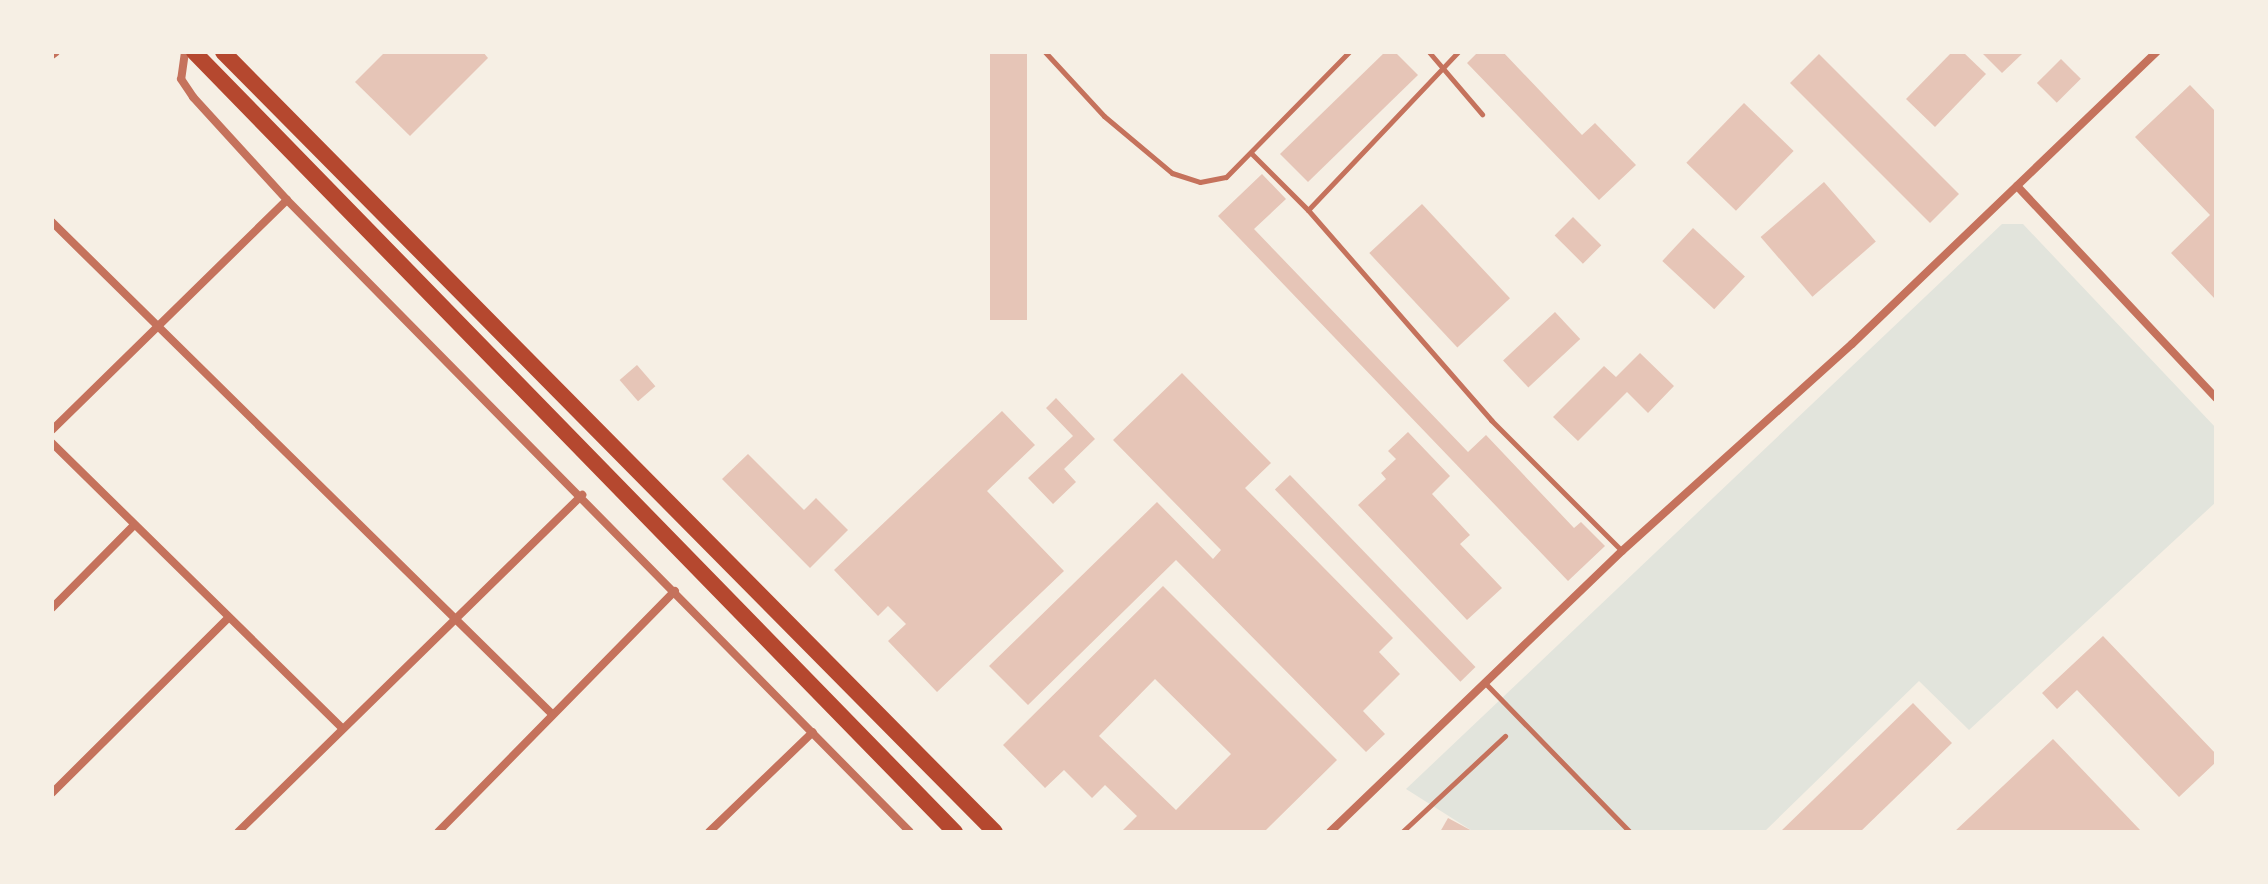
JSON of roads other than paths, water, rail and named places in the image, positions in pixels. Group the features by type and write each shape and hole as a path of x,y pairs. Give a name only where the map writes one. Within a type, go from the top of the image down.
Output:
{"main road":[{"path":"194,52 955,832"},
{"path":"223,52 995,832"}],"street":[{"path":"185,52 181,79 193,97 287,200 582,495 910,832"},
{"path":"1330,832 1487,685 1622,551 1852,344 2156,52"},
{"path":"2017,186 2216,398"},
{"path":"52,430 287,200"},
{"path":"53,226 162,325 552,714"},
{"path":"52,443 227,619 342,728"},
{"path":"238,832 582,495"},
{"path":"52,608 134,525"},
{"path":"438,832 675,591"},
{"path":"52,793 227,619"},
{"path":"709,832 813,732"}],"lane":[{"path":"1045,52 1104,116 1172,173 1200,182 1226,177 1252,154 1292,106 1349,52"},
{"path":"1429,52 1482,114"},
{"path":"1308,210 1458,52"},
{"path":"1252,154 1308,210 1491,420 1622,551"},
{"path":"1487,685 1630,832"},
{"path":"1402,832 1505,736"}]}
